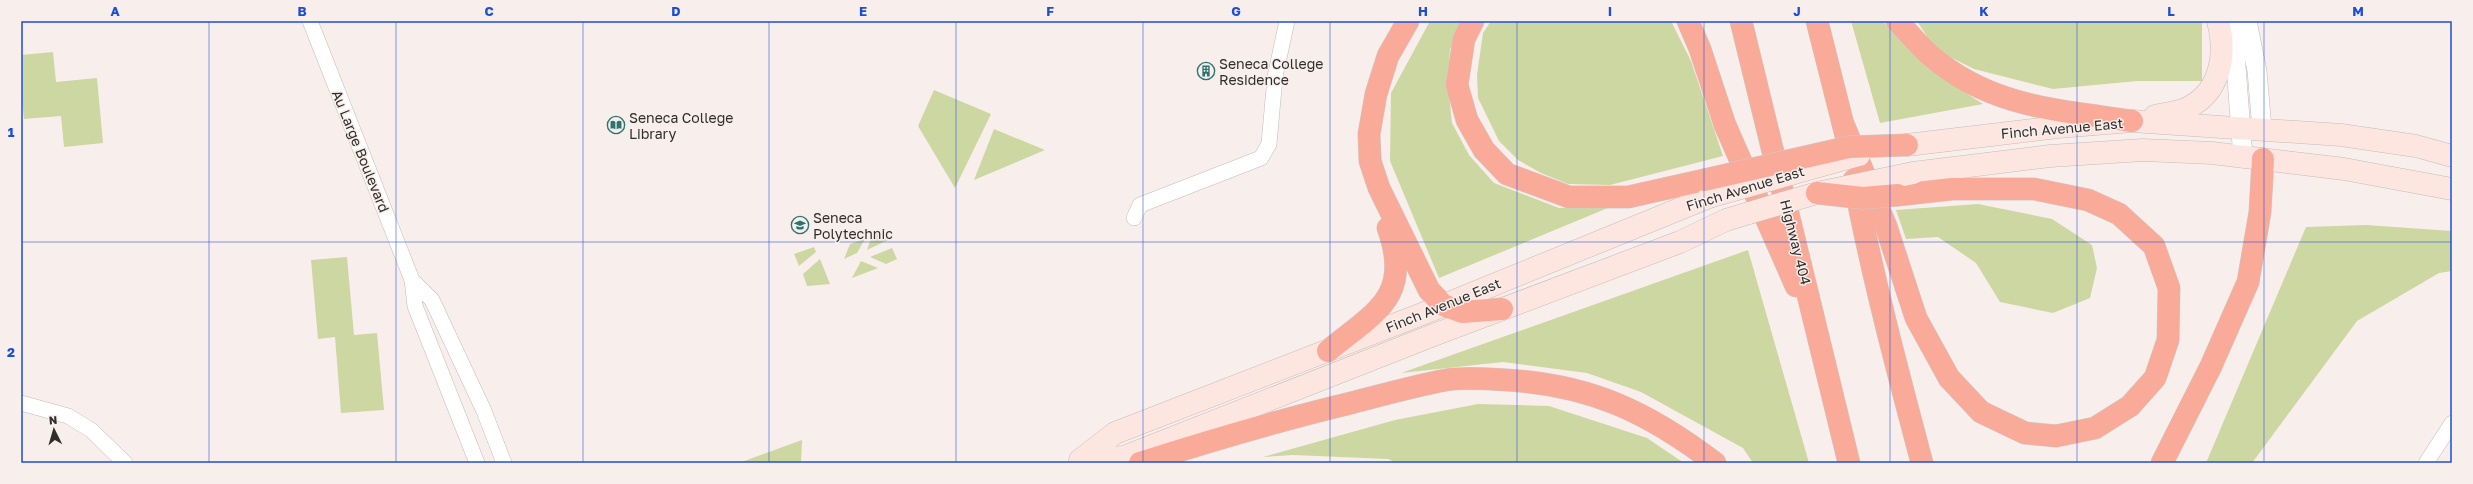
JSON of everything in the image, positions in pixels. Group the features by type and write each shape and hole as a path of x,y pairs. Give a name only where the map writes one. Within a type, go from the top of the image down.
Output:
{"highway":[{"path":"1408,21 1388,56 1372,112 1370,161 1379,188 1429,290 1443,305 1462,312 1502,309"},
{"path":"1473,21 1464,39 1457,85 1467,120 1484,150 1507,174 1569,197 1628,197 1706,188 1849,147 1907,145"},
{"path":"1688,21 1700,49 1725,125 1820,339"},
{"name":"Highway 404","path":"1741,21 1820,339 1848,463"},
{"path":"1817,21 1844,126 1862,224 1922,463"},
{"path":"1897,21 1932,56 1966,80 2011,101 2132,121"},
{"path":"1817,193 1863,198 1898,195 1966,189 2034,189 2088,200 2118,214 2154,246 2169,288 2168,340 2156,378 2130,406 2095,428 2056,436 2025,432 1981,412 1949,378 1916,318 1886,226 1844,126"},
{"path":"2162,463 2210,366 2248,282 2260,212 2253,158"},
{"path":"1328,351 1382,306 1392,292 1397,271 1395,253 1392,239 1381,207 1379,188"},
{"path":"1140,463 1313,412 1358,401 1447,380 1493,379 1540,382 1575,389 1628,408 1678,435 1715,463"}],"main road":[{"path":"2132,121 2182,110 2203,99 2214,85 2220,71 2222,57 2218,21"},
{"name":"Finch Avenue East","path":"1907,145 2058,126 2132,121 2240,127 2341,135 2409,145 2452,156"},
{"path":"2253,158 2262,129"},
{"name":"Finch Avenue East","path":"1078,461 1124,457 1502,309 1680,242 1726,220 1817,193 1913,173 2095,152 2144,150 2212,153 2344,169 2452,189"},
{"name":"Finch Avenue East","path":"1078,461 1115,433 1443,305 1706,188"}],"street":[{"name":"Au Large Boulevard","path":"310,21 412,280 415,306 477,463"},
{"path":"1134,218 1140,205 1261,158 1269,144 1274,77 1287,21"},
{"path":"2230,21 2235,53 2240,127 2253,158"},
{"path":"2247,21 2257,71 2262,129"},
{"name":"Au Large Boulevard","path":"412,280 432,300 484,411 504,463"},
{"path":"21,403 68,416 91,430 125,463"},
{"path":"2426,463 2452,423"}],"green space":[{"path":"1430,21 1461,21 1450,50 1448,85 1452,123 1469,155 1494,183 1559,208 1615,205 1439,278 1390,161 1391,93"},
{"path":"1491,21 1671,21 1691,61 1723,156 1610,185 1568,184 1541,173 1518,160 1499,141 1478,98 1477,75 1483,33"},
{"path":"1851,21 1883,21 1905,45 1929,67 1983,104 1880,123"},
{"path":"1917,21 2202,21 2202,81 2137,81 2053,89 1974,69 1936,50"},
{"path":"53,52 56,82 97,78 103,143 64,147 61,116 24,119 21,91 21,55"},
{"path":"934,90 991,114 955,188 918,126"},
{"path":"994,129 1045,150 974,180"},
{"path":"1978,204 2052,219 2092,245 2097,268 2090,298 2053,313 2000,302 1976,263 1938,237 1906,239 1896,210"},
{"path":"2366,225 2452,231 2452,271 2439,273 2357,321 2252,463 2206,463 2306,227"},
{"path":"884,230 888,240 867,250 872,235"},
{"path":"865,239 857,253 844,259 850,244"},
{"path":"814,247 816,252 799,266 794,254"},
{"path":"892,248 897,259 886,264 870,257"},
{"path":"1748,250 1809,463 1753,463 1743,448 1641,392 1587,373 1503,362 1401,373"},
{"path":"347,257 354,335 377,333 384,410 341,413 335,337 318,339 311,260"},
{"path":"820,259 830,284 807,286 803,274"},
{"path":"861,261 878,268 852,278"},
{"path":"1478,404 1549,406 1647,438 1684,463 1396,463 1388,459 1293,455 1263,457 1395,420"},
{"path":"802,440 801,463 739,463"}],"place":[{"name":"Seneca College Residence","path":"1206,71"},
{"name":"Seneca College Library","path":"616,125"},
{"name":"Seneca Polytechnic","path":"800,225"}]}
